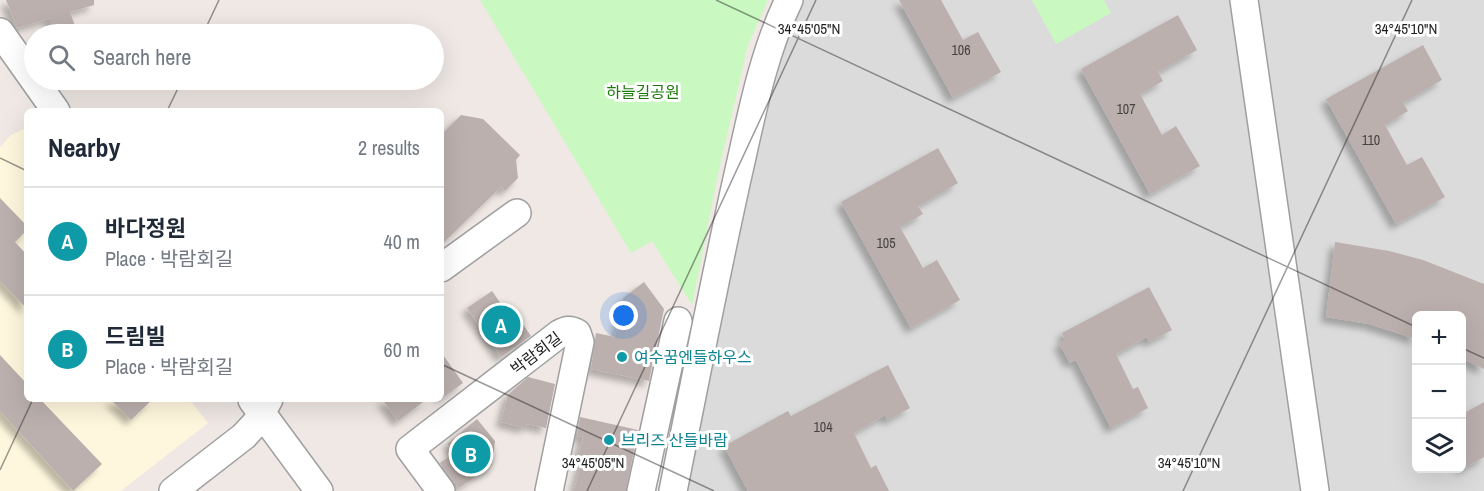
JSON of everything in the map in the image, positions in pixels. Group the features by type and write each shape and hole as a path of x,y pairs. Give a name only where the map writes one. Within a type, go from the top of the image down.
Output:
{"street":[{"path":"673,491 729,215 754,105 766,57 789,0"},
{"path":"1244,0 1315,491"},
{"path":"0,32 24,66"},
{"path":"41,90 54,108"},
{"path":"444,266 517,213"},
{"path":"641,491 678,321"},
{"name":"박람회길","path":"441,491 410,449 559,334 570,330 577,333 580,342 549,491"},
{"path":"173,491 244,436 256,423 260,404"},
{"path":"260,404 319,491"}],"shaded area":[{"path":"789,0 1484,0 1484,491 673,491"},
{"path":"24,129 24,402 191,402 208,423 121,491 0,491 0,147 11,135"}],"green space":[{"name":"하늘길공원","path":"480,0 768,0 748,45 718,174 692,305 652,241 631,253"},
{"path":"1032,0 1104,0 1111,13 1056,44"}],"building":[{"path":"6,0 94,0 94,5 70,12 74,24 50,24 50,18 17,28"},
{"path":"899,0 941,0 963,40 978,32 1001,72 953,98"},
{"path":"1178,15 1197,50 1158,72 1163,81 1140,94 1162,135 1176,126 1200,166 1150,194 1081,69"},
{"path":"1423,45 1442,80 1403,103 1408,111 1385,125 1407,165 1422,157 1445,197 1396,224 1326,99"},
{"path":"461,115 483,119 520,155 516,160 518,178 505,191 501,187 444,242 444,132"},
{"path":"938,148 958,183 918,206 923,214 900,227 923,268 937,260 960,300 911,328 841,202"},
{"path":"0,198 24,223 24,233 15,242 24,252 24,306 0,281"},
{"path":"1335,242 1389,251 1423,260 1484,284 1484,369 1466,360 1466,311 1412,311 1412,338 1369,324 1326,317"},
{"path":"644,282 664,309 649,381 591,369 596,333 615,337 623,298"},
{"path":"1149,287 1172,330 1149,342 1147,337 1116,354 1133,389 1138,387 1148,408 1111,428 1076,360 1070,363 1059,343 1065,340 1062,333"},
{"path":"492,291 511,318 516,314 531,336 501,357 467,308"},
{"path":"0,355 24,381 24,402 43,402 102,464 73,491 0,411"},
{"path":"444,356 463,383 444,397"},
{"path":"888,365 910,408 888,420 885,415 854,433 871,468 876,465 889,491 748,491 724,446 788,411 791,416"},
{"path":"528,377 555,384 546,428 527,424 525,428 501,422 508,395"},
{"path":"113,402 150,402 131,420"},
{"path":"384,402 423,402 398,421"},
{"path":"1484,402 1484,457 1466,467 1466,419 1466,412"},
{"path":"580,417 638,430 626,491 574,491 583,456 579,455 583,437 577,436"},
{"path":"477,419 495,441 492,465 459,488 440,463 454,453 447,444"}],"place":[{"name":"바다정원","path":"501,325"},
{"name":"여수꿈엔들하우스","path":"622,357"},
{"name":"브리즈 산들바람","path":"609,440"},
{"name":"드림빌","path":"471,454"}]}
